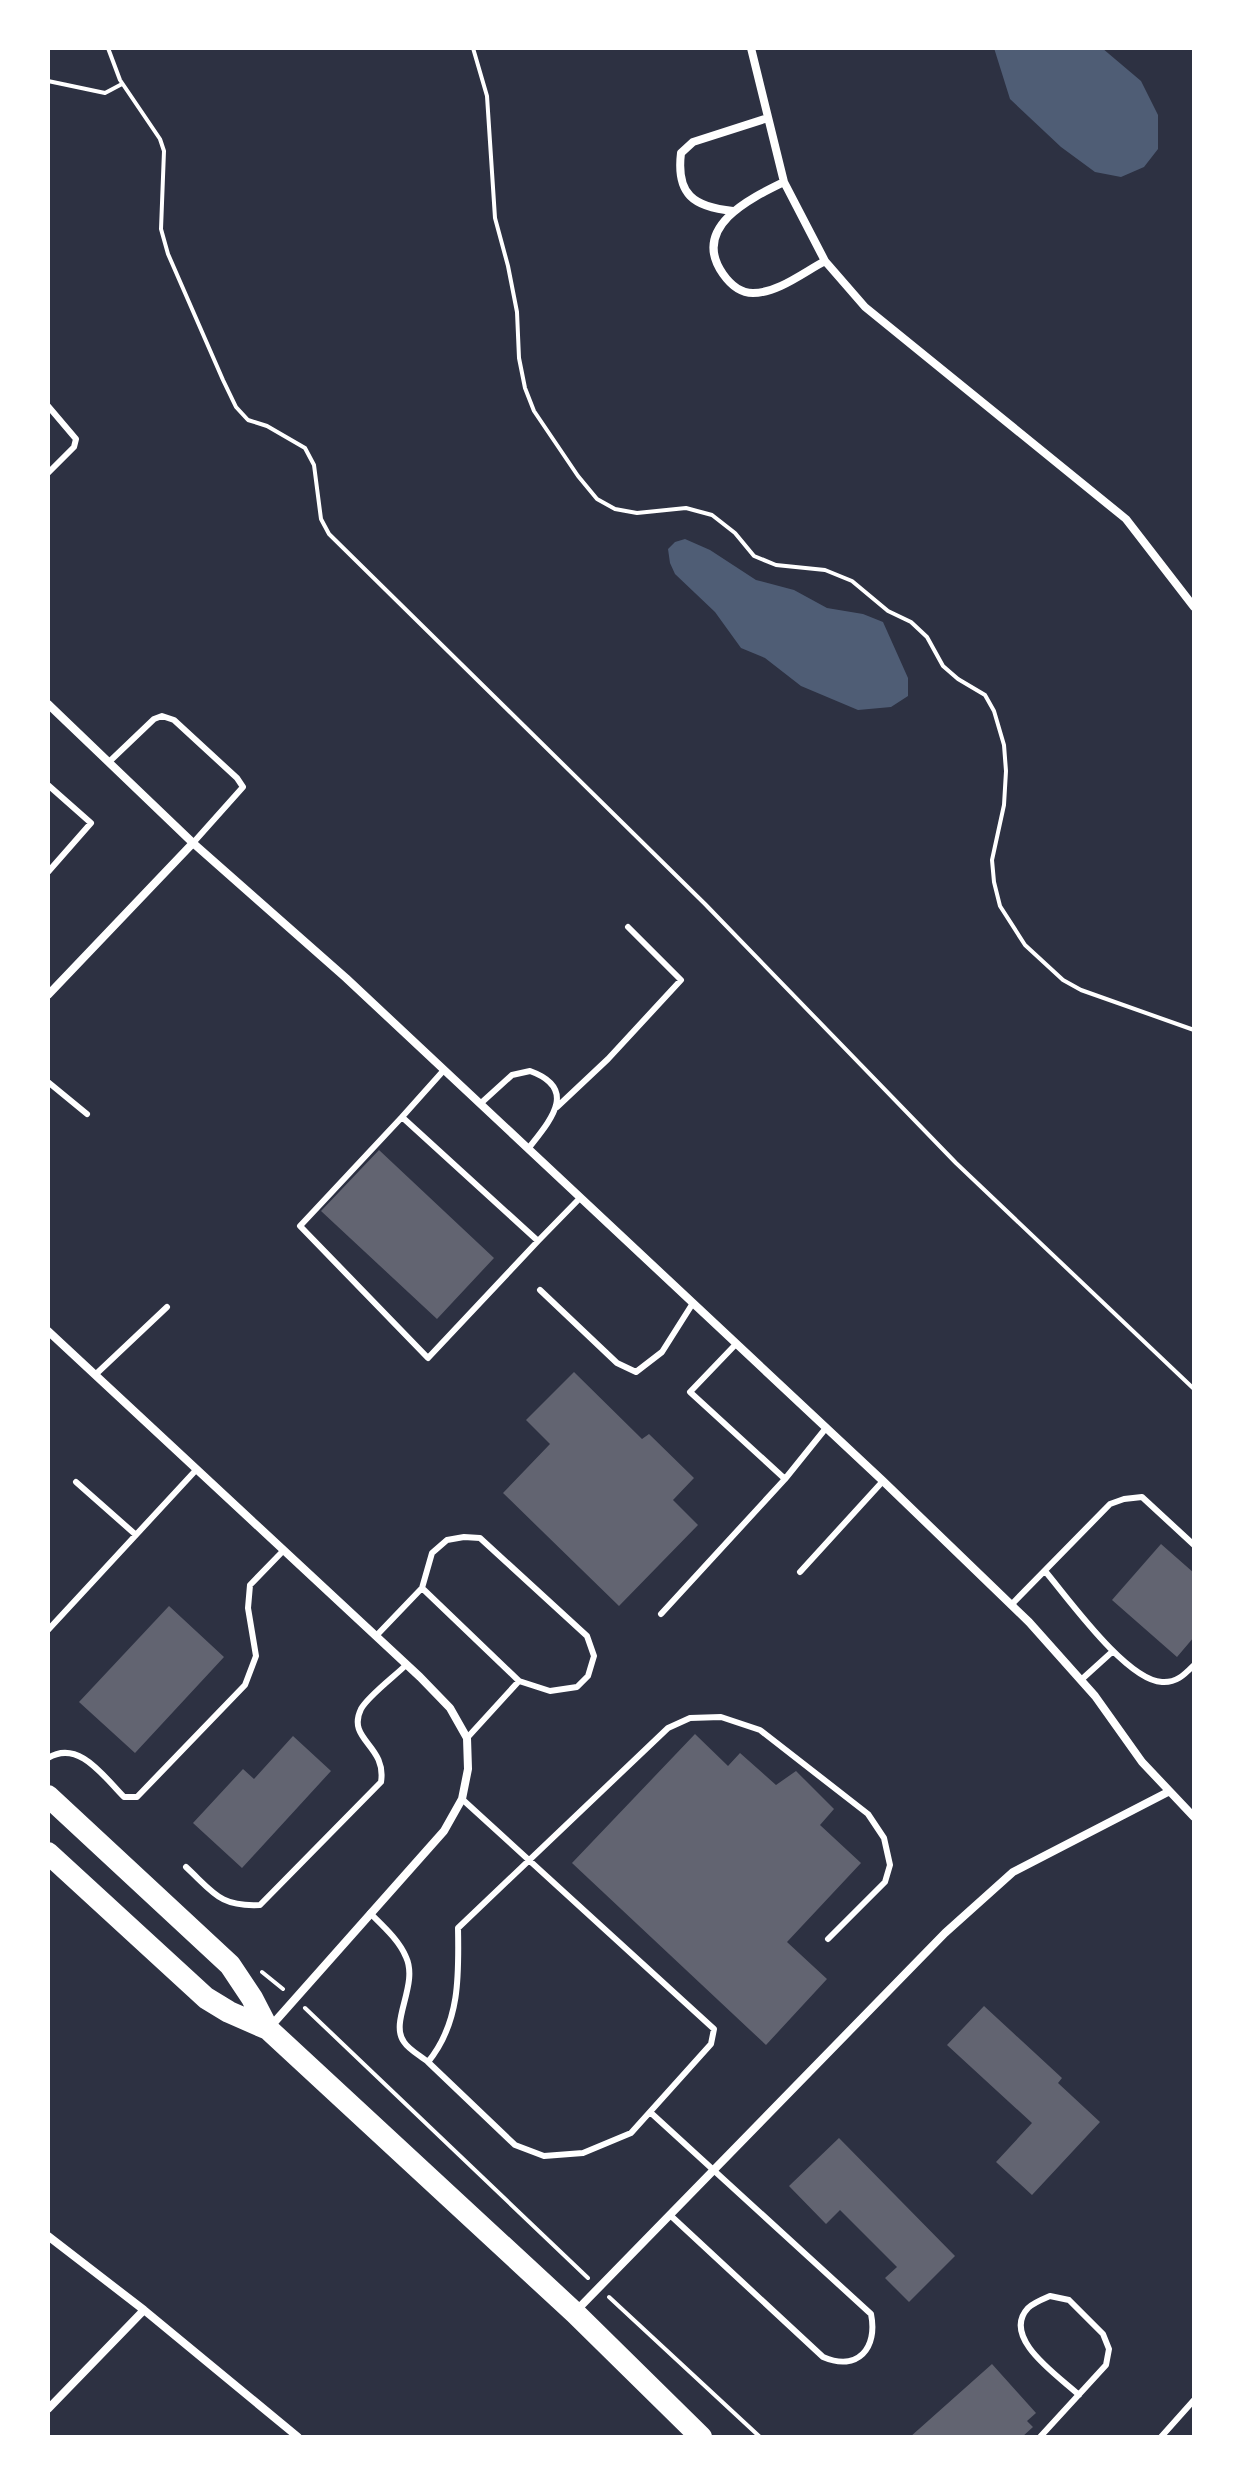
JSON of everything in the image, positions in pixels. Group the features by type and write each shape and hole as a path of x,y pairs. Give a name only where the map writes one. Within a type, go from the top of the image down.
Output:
{"highway":[{"path":"48,1796 230,1965 268,2029"},
{"path":"48,1853 206,1998 268,2029 575,2313 701,2437"}],"street":[{"path":"751,48 784,182 825,261 865,307 1126,519 1194,607"},
{"path":"733,211 716,209 697,201 682,187 679,173 681,153 693,142 768,118"},
{"path":"784,182 733,211 721,223 715,246 720,270 731,284 742,291 755,293 775,288 825,261"},
{"path":"48,704 193,843 346,978 883,1481 1011,1605 1081,1680 1116,1723 1142,1762 1194,1817"},
{"path":"48,995 193,843"},
{"path":"48,1331 406,1665 450,1708 467,1738 468,1769 462,1799 444,1831 268,2029"},
{"path":"575,2313 945,1933 1000,1882 1030,1862 1168,1792"},
{"path":"48,2236 144,2310 298,2437"},
{"path":"48,2409 144,2310"}],"lane":[{"path":"48,406 76,439 74,447 48,473"},
{"path":"109,762 154,719 162,716 174,720 237,778 243,787 193,843"},
{"path":"48,785 91,823 48,872"},
{"path":"528,1149 557,1107 608,1059 681,980 628,927"},
{"path":"444,1070 300,1226 428,1358 580,1198"},
{"path":"480,1104 512,1075 530,1071 551,1082 558,1096 557,1107"},
{"path":"48,1082 87,1114"},
{"path":"402,1117 538,1241"},
{"path":"540,1290 617,1363 636,1372 662,1352 693,1303"},
{"path":"95,1375 167,1307"},
{"path":"736,1344 690,1392 785,1479"},
{"path":"661,1614 785,1479 826,1428"},
{"path":"48,1630 196,1470"},
{"path":"800,1572 883,1481"},
{"path":"76,1482 136,1535"},
{"path":"1011,1605 1110,1504 1124,1499 1142,1497 1194,1545"},
{"path":"376,1636 422,1588 432,1553 447,1540 480,1538 587,1636 594,1656 588,1676 577,1687 550,1691 519,1681 422,1588"},
{"path":"48,1758 58,1752 72,1752 83,1757 124,1797 137,1797 245,1685 256,1656 248,1608 250,1585 283,1551"},
{"path":"1045,1571 1113,1651 1143,1676 1162,1682 1179,1680 1194,1665"},
{"path":"1081,1680 1113,1651"},
{"path":"186,1867 222,1900 237,1906 260,1905 381,1782 383,1769 376,1752 362,1738 358,1724 362,1707 406,1665"},
{"path":"467,1738 519,1681"},
{"path":"428,2062 442,2046 456,2005 458,1928 668,1728 690,1718 721,1717 760,1730 868,1814 884,1838 890,1865 885,1882 828,1939"},
{"path":"370,1913 392,1935 407,1958 409,1991 399,2029 404,2042 515,2145 544,2156 583,2153 631,2133 711,2044 714,2029 462,1799"},
{"path":"650,2112 871,2314 874,2327 870,2345 858,2359 839,2364 823,2357 670,2215"},
{"path":"1040,2437 1079,2395 1106,2365 1109,2349 1103,2334 1069,2300 1050,2296 1029,2307 1020,2321 1022,2335 1030,2350 1079,2395"},
{"path":"1161,2437 1194,2400"}],"path":[{"path":"108,48 123,84 160,139 164,151 161,229 168,254 223,380 236,407 248,420 267,426 305,448 314,465 321,519 329,534 705,904 956,1163 1194,1389"},
{"path":"473,48 487,96 495,218 517,312 519,358 525,388 534,411 578,476 597,499 615,509 637,513 686,508 712,515 735,533 754,556 776,565 825,570 852,581 888,611 911,622 927,637 943,666 985,695 994,711 1004,745 1006,771 1004,805 992,860 994,882 1000,906 1025,945 1063,980 1194,1030"},
{"path":"48,81 105,93 123,84"},
{"path":"258,1969 295,1998 760,2437"}],"water":[{"path":"994,48 1102,48 1141,81 1158,115 1158,149 1144,167 1121,177 1095,172 1061,147 1010,99"},
{"path":"685,539 710,550 756,580 794,590 827,608 863,614 883,622 908,678 908,696 891,707 858,710 801,686 765,658 741,648 715,612 675,574 668,549 675,542"}],"building":[{"path":"379,1150 494,1258 437,1319 321,1211"},
{"path":"574,1372 642,1439 649,1434 694,1478 673,1500 698,1525 619,1606 503,1493 550,1444 526,1420"},
{"path":"1161,1544 1194,1573 1194,1637 1177,1657 1112,1600"},
{"path":"169,1606 224,1657 135,1753 79,1702"},
{"path":"695,1734 728,1766 740,1753 776,1785 796,1771 834,1809 820,1825 861,1863 787,1942 827,1979 766,2045 572,1863"},
{"path":"293,1736 331,1771 242,1868 193,1823 243,1769 254,1779"},
{"path":"984,2006 1062,2078 1058,2083 1100,2122 1032,2195 996,2162 1032,2123 947,2045"},
{"path":"839,2138 955,2256 909,2302 885,2278 897,2267 840,2210 826,2224 789,2186"},
{"path":"992,2364 1036,2413 1027,2421 1033,2427 1022,2437 910,2437"}]}
